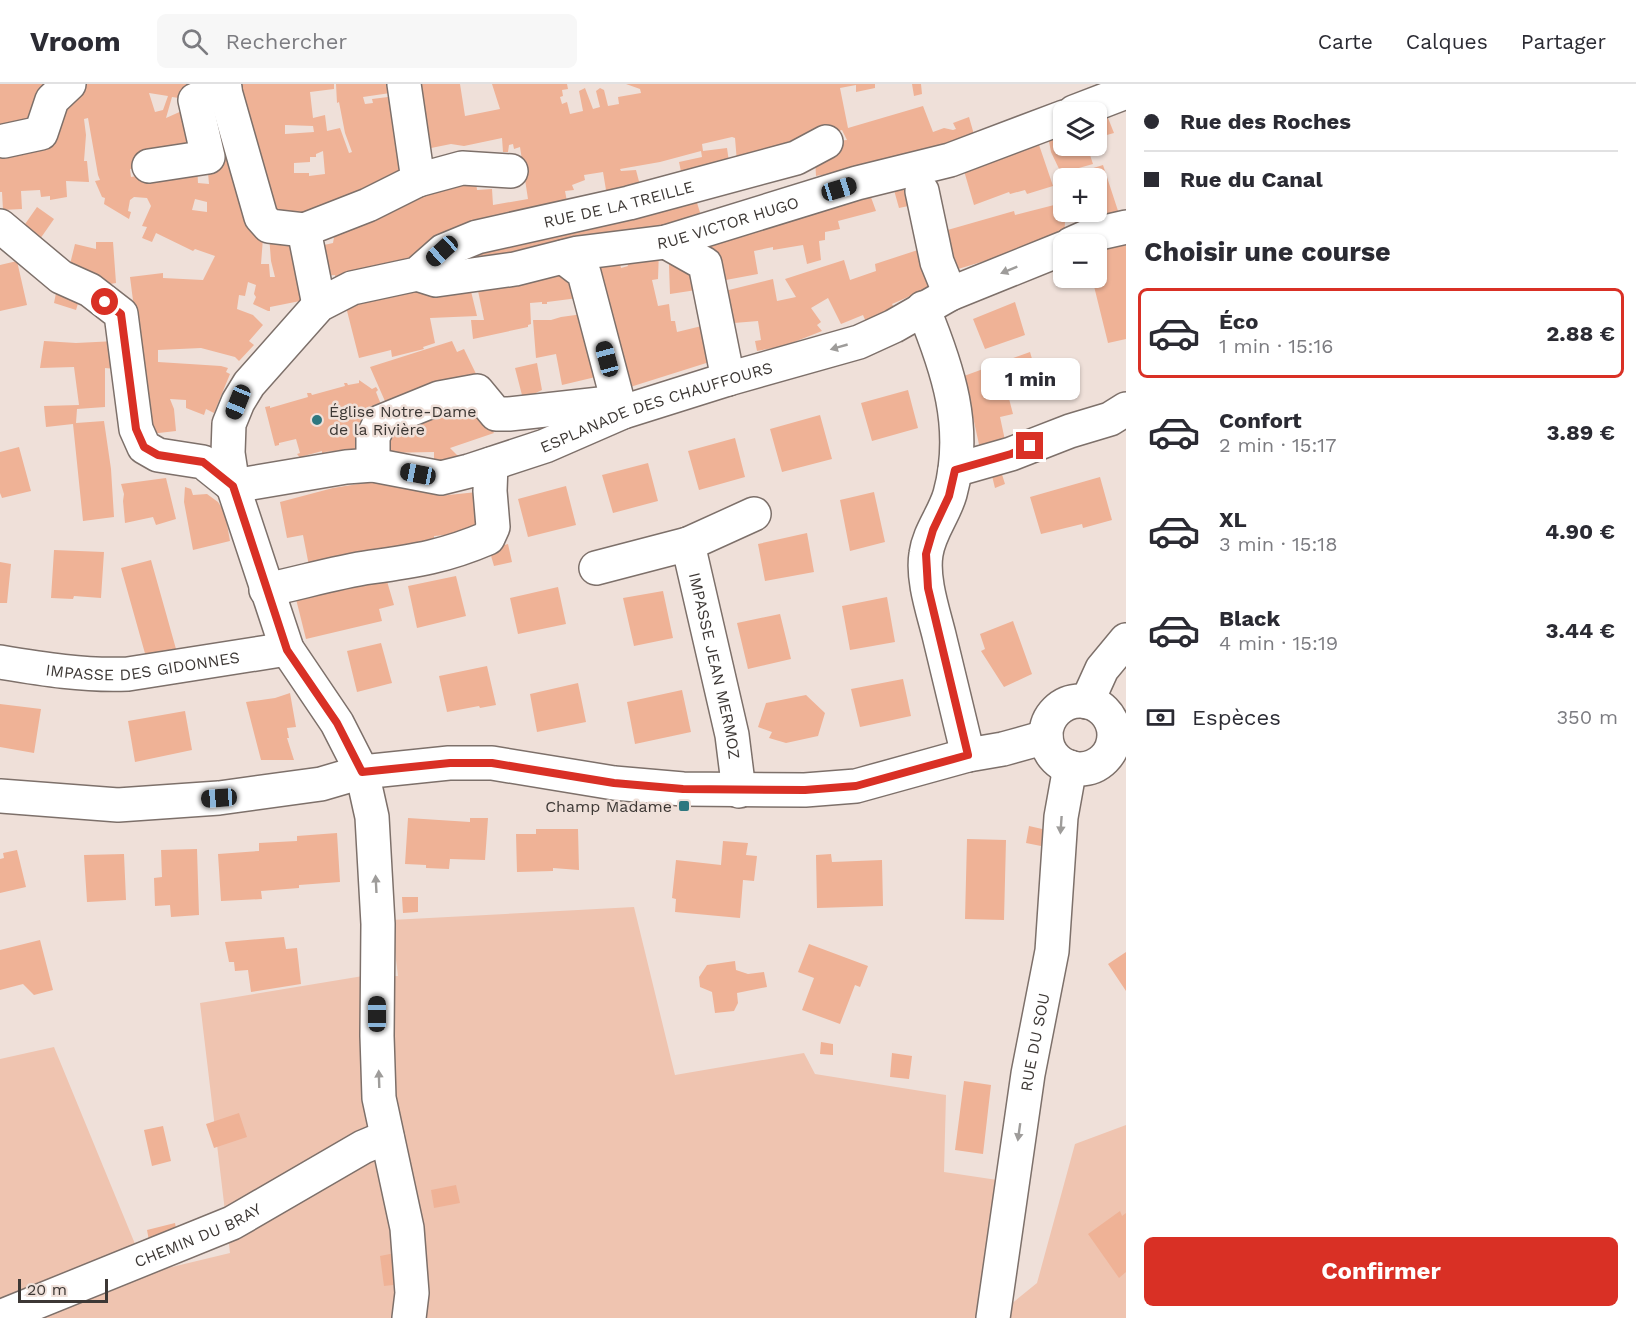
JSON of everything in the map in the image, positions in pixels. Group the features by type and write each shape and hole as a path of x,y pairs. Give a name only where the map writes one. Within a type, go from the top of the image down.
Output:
{"street":[{"path":"3,141 41,134 52,100 69,84"},
{"path":"404,84 418,180"},
{"path":"149,166 208,157 195,100 224,86 261,217 269,226 304,230 368,205 418,180 462,168 511,171"},
{"path":"1100,102 1126,92"},
{"name":"RUE VICTOR HUGO","path":"417,274 436,280 515,269 578,253 666,242 857,183 950,160 1053,121"},
{"name":"RUE DE LA TREILLE","path":"417,274 442,251 477,237 629,203 796,158 826,142"},
{"path":"922,192 937,262 936,301 947,372 955,405 957,439 955,470 949,496 933,530 926,554 928,588 968,755"},
{"path":"0,226 61,277 90,290 121,314 136,429 144,447 158,455 203,462 233,486"},
{"path":"1095,234 1126,227"},
{"path":"304,230 319,305"},
{"path":"666,242 705,264 728,379"},
{"name":"ESPLANADE DES CHAUFFOURS","path":"233,486 346,467 373,465 441,478 491,464 545,446 621,407 859,342 894,326 936,301 1053,253"},
{"path":"373,465 374,437 380,422 439,398 477,391 496,414 621,407 584,273 563,257"},
{"path":"409,1318 412,1293 407,1228 379,1098 378,924 372,817 362,772 337,723 287,650 233,486 228,453 229,424 249,384 319,305 352,288 417,274"},
{"path":"955,470 1011,454 1070,431 1110,419 1126,409"},
{"path":"266,590 370,568 432,559 488,538 493,527 490,491 491,464"},
{"path":"596,568 688,544 754,514"},
{"name":"IMPASSE JEAN MERMOZ","path":"688,544 732,735 739,791"},
{"path":"1087,702 1102,669 1126,640"},
{"name":"IMPASSE DES GIDONNES","path":"0,662 45,670 105,675 128,674 287,650"},
{"path":"1087,702 1097,705 1110,720 1115,759 1088,768 1070,767 1060,763 1053,756 1046,737 1051,717 1066,704 1087,702"},
{"path":"0,796 118,805 219,798 321,784 362,772 450,763 492,763 614,783 683,789 805,790 856,786 968,755 1003,749 1046,737"},
{"name":"RUE DU SOU","path":"993,1318 1028,1074 1053,951 1061,817 1070,767"},
{"name":"CHEMIN DU BRAY","path":"0,1317 232,1223 363,1147 387,1137"}],"shaded area":[{"path":"634,907 675,1075 804,1053 815,1074 946,1095 944,1172 1004,1181 985,1318 0,1318 0,1059 54,1047 147,1273 230,1253 200,1003 363,976 398,976 391,920"},
{"path":"1126,1125 1126,1318 994,1318 1037,1283 1075,1144"}],"building":[{"path":"0,84 64,84 41,125 0,137"},
{"path":"77,84 219,84 194,94 179,98 172,97 166,118 193,106 204,151 130,169 131,177 197,166 198,183 209,184 207,161 220,95 263,238 261,264 269,264 270,277 275,277 269,235 297,234 305,300 270,307 268,311 253,304 256,297 254,294 256,285 248,282 245,296 239,295 237,309 253,315 263,325 249,341 254,345 239,361 235,357 201,348 158,350 158,362 228,368 226,372 230,374 214,413 206,409 204,415 186,408 186,400 170,399 174,409 176,431 150,434 130,277 163,273 163,278 203,280 215,256 195,249 193,251 156,233 152,242 142,238 147,227 142,226 151,206 147,198 134,197 130,200 129,219 104,204 105,198 102,197 95,181 100,180 88,118 84,119 86,135 84,161 87,161 89,182 66,181 67,197 50,200 50,196 41,197 40,190 21,191 22,209 3,210 2,192 0,192 0,145","holes":["149,93 168,96 163,110 155,112","195,199 207,202 207,212 192,210"]},
{"path":"228,84 334,84 334,89 310,92 313,118 325,115 327,131 340,128 349,153 352,152 345,133 339,102 337,103 336,84 397,84 397,92 363,97 365,104 373,103 372,99 399,98 403,182 278,221","holes":["285,125 313,126 314,132 285,134","323,151 325,174 309,176 309,173 294,173 294,163 310,162 310,157 316,157 316,154"]},
{"path":"415,84 460,84 465,116 500,109 492,84 567,84 568,89 562,90 563,96 560,97 562,104 567,102 570,114 583,111 579,91 585,88 593,109 600,107 596,91 600,88 604,90 608,106 619,104 618,97 641,93 640,89 626,84 875,84 875,88 856,92 856,85 840,88 848,128 923,106 933,132 944,128 956,129 953,123 969,117 975,138 943,155 931,147 822,180 821,175 816,176 815,158 836,141 847,140 842,130 737,162 735,138 732,137 702,144 703,151 727,148 730,169 683,181 679,162 702,157 701,151 660,162 620,169 621,171 636,170 642,193 608,202 603,172 584,175 585,180 572,185 574,190 565,191 569,212 446,245 387,270 385,264 336,280 335,275 325,276 321,233 324,245 333,243 336,226 385,205 476,181 477,190 492,189 493,205 528,199 520,147 514,149 513,144 509,145 508,152 503,152 502,138 464,146 451,144 431,148 432,153 428,153"},
{"path":"912,84 921,84 922,94 914,96"},
{"path":"1107,116 1114,133 1107,135"},
{"path":"1053,129 1053,156 1090,156 1093,164 1079,168 1059,168 1051,152 1047,131"},
{"path":"1036,136 1053,186 1027,194 1025,190 1010,194 1009,192 974,205 962,164"},
{"path":"916,176 918,204 899,208 892,183"},
{"path":"1107,177 1121,220 1079,227 1078,222 1107,222"},
{"path":"868,189 876,211 838,221 840,229 825,232 825,240 819,241 821,260 807,264 803,245 773,250 773,247 754,251 758,274 715,282 707,236"},
{"path":"694,193 702,219 468,273 434,264"},
{"path":"1053,205 1053,222 1065,222 1064,234 1053,234 1053,243 989,264 988,260 948,272 937,233 1014,211 1015,215"},
{"path":"37,207 54,219 40,239 23,227"},
{"path":"1126,237 1126,339 1108,343 1094,288 1107,288 1107,242"},
{"path":"96,242 113,242 116,283 99,286 69,268 75,244 96,249"},
{"path":"927,247 940,283 892,304 895,309 866,322 863,315 841,324 828,298 811,308 821,322 817,325 822,331 784,346 757,351 755,341 761,340 758,321 722,324 717,293 773,279 777,301 796,297 785,279 844,260 850,280 876,271 875,264"},
{"path":"617,250 621,268 628,266 625,252 659,250 658,279 652,280 658,306 669,304 671,321 675,321 677,332 710,324 719,359 627,388 586,265"},
{"path":"670,253 703,289 670,294"},
{"path":"17,261 27,305 0,311 0,265"},
{"path":"577,270 586,297 547,302 547,304 530,303 531,324 528,327 473,339 471,320 484,320 476,281"},
{"path":"469,283 477,316 430,318 435,343 423,347 424,349 392,357 391,350 359,358 345,303 365,293"},
{"path":"57,288 80,297 76,310 54,303"},
{"path":"1015,302 1025,335 985,349 973,319"},
{"path":"590,313 604,375 562,385 556,354 536,358 533,320 551,320"},
{"path":"44,341 76,343 116,341 115,369 105,368 105,407 77,409 76,423 104,421 111,469 114,517 83,521 73,424 46,427 44,406 79,405 74,367 40,368"},
{"path":"452,341 457,352 464,349 479,380 388,408 370,367"},
{"path":"1030,352 1039,383 1007,391 1013,414 1000,417 1006,445 980,449 964,376"},
{"path":"537,363 542,390 523,399 515,368"},
{"name":"Église Notre-Dame de la Rivière","path":"359,380 372,389 376,387 382,407 369,420 357,423 363,448 322,454 322,451 304,456 305,459 302,460 297,454 300,453 296,439 275,446 265,407 270,406 270,408 308,397 307,393 312,395 345,386 344,383 348,385 359,383"},
{"path":"908,390 918,428 872,441 861,403"},
{"path":"469,396 494,433 450,448 457,455 461,455 461,458 443,469 434,462 434,452 382,453 383,424"},
{"path":"820,415 832,459 782,472 770,429"},
{"path":"735,438 745,477 699,490 688,451"},
{"path":"19,447 31,491 2,498 0,452"},
{"path":"648,463 658,501 613,513 602,475"},
{"path":"999,465 1005,484 995,488 990,468"},
{"path":"1100,477 1112,520 1083,528 1082,524 1041,534 1030,497"},
{"path":"166,478 176,519 156,525 153,517 125,523 124,494 121,484"},
{"path":"383,480 440,488 439,496 477,492 481,532 434,536 434,550 309,566 303,535 287,538 280,502 333,488"},
{"path":"566,486 576,525 528,537 518,499"},
{"path":"185,487 191,489 193,495 207,494 218,502 225,513 230,541 193,550 184,502"},
{"path":"874,492 885,542 850,551 840,500"},
{"path":"807,533 814,572 765,581 758,544"},
{"path":"508,544 512,562 494,566 489,549"},
{"path":"54,550 104,552 101,598 74,596 73,599 51,598"},
{"path":"151,560 176,649 146,657 121,568"},
{"path":"0,562 11,564 7,603 0,603"},
{"path":"384,571 394,605 379,609 382,621 306,639 295,595"},
{"path":"456,576 466,616 417,628 408,586"},
{"path":"558,587 566,624 518,634 510,598"},
{"path":"663,591 673,638 634,646 623,598"},
{"path":"887,597 895,642 850,650 842,606"},
{"path":"780,614 791,659 748,669 737,623"},
{"path":"1013,621 1032,674 1004,687 981,651 985,649 980,634"},
{"path":"381,643 392,683 357,692 347,651"},
{"path":"487,666 496,705 447,712 439,676"},
{"path":"903,679 911,716 860,727 851,689"},
{"path":"578,683 586,722 537,732 530,694"},
{"path":"682,690 691,732 635,744 627,702"},
{"path":"290,693 296,727 287,728 289,738 287,738 294,760 261,760 246,702 275,698"},
{"path":"806,695 825,713 818,736 786,743 769,738 772,732 758,727 766,703"},
{"path":"0,704 41,709 34,753 0,747"},
{"path":"185,711 192,750 135,762 128,721"},
{"path":"408,818 470,822 470,818 488,818 485,860 450,859 449,869 405,864"},
{"path":"1029,826 1051,831 1051,848 1026,843"},
{"path":"536,829 578,829 579,870 553,868 553,871 517,872 516,834 536,834"},
{"path":"337,833 340,882 261,891 262,899 221,901 218,854 259,851 259,843 297,841 297,836"},
{"path":"967,839 1006,840 1004,920 965,919"},
{"path":"723,841 748,843 746,855 757,856 754,881 743,880 740,918 675,912 676,899 672,898 676,860 721,865"},
{"path":"197,849 199,915 171,917 170,905 155,906 154,878 162,877 161,850"},
{"path":"17,850 26,887 0,893 0,859 4,858 3,853"},
{"path":"124,854 126,900 87,902 84,855"},
{"path":"831,854 832,862 882,860 883,906 817,908 816,855"},
{"path":"402,897 418,897 418,912 403,913"},
{"path":"284,937 286,949 297,948 301,984 251,992 248,970 235,971 234,962 229,962 225,942"},
{"path":"40,940 53,990 34,995 23,984 0,990 0,950"},
{"path":"809,944 868,966 860,987 855,985 840,1024 802,1010 814,978 798,972"},
{"path":"1126,952 1126,991 1108,964"},
{"path":"735,961 736,970 748,974 764,972 767,987 737,993 738,1003 734,1011 715,1013 712,992 700,987 699,977 707,965"},
{"path":"821,1042 833,1044 833,1055 820,1054"},
{"path":"892,1053 912,1056 909,1079 890,1077"},
{"path":"964,1081 991,1085 983,1154 955,1150"},
{"path":"239,1113 247,1137 214,1148 206,1124"},
{"path":"163,1126 171,1161 152,1166 144,1130"},
{"path":"456,1185 460,1203 434,1208 431,1190"},
{"path":"1120,1211 1122,1216 1126,1213 1126,1272 1119,1278 1088,1234"},
{"path":"175,1223 177,1234 150,1246 147,1230"},
{"path":"400,1252 402,1284 384,1286 380,1256"}],"place":[{"name":"Église Notre-Dame de la Rivière","path":"317,420"},
{"name":"Champ Madame","path":"684,806"}],"route":[{"path":"105,302 121,314 136,429 144,447 158,455 203,462 233,486 287,650 337,723 362,772 402,766 492,763 614,783 683,789 805,790 856,786 968,755 928,588 926,554 933,530 949,496 955,470 1011,454 1030,446"}]}
